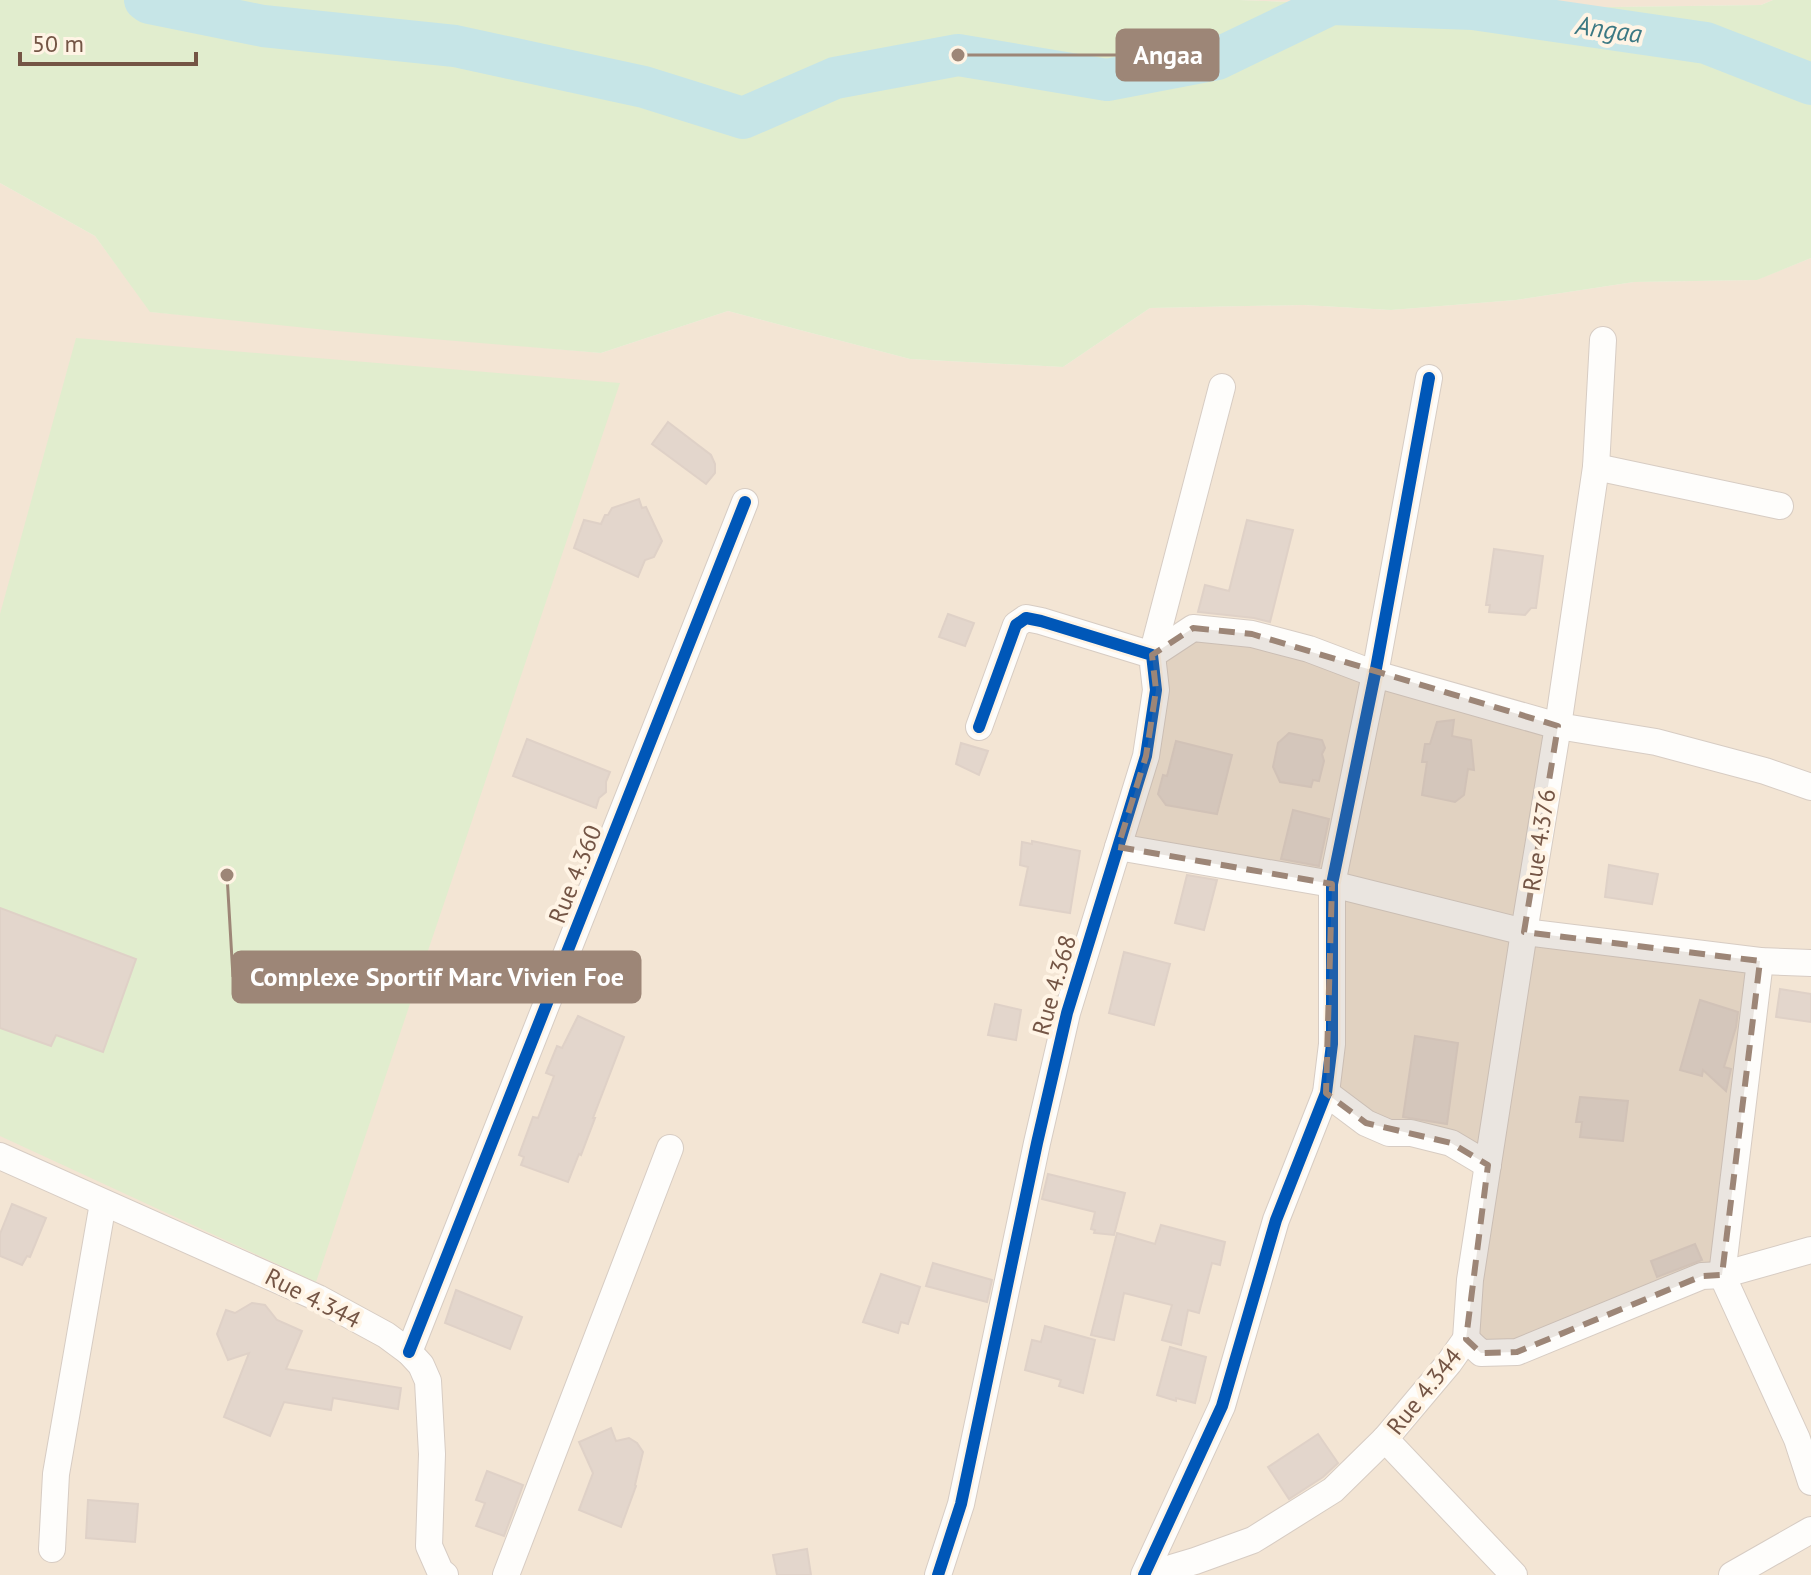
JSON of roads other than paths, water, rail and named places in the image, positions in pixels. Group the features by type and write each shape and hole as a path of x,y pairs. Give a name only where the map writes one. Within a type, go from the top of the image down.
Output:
{"street":[{"name":"Rue 4.376","path":"1466,1339 1470,1280 1596,467 1603,340"},
{"path":"1146,1575 1222,1406 1276,1220 1326,1093 1332,1044 1332,884 1375,674 1429,378"},
{"name":"Rue 4.368","path":"938,1575 961,1504 1067,1013 1146,756 1156,690 1152,655 1222,387"},
{"path":"1596,467 1780,506"},
{"name":"Rue 4.360","path":"409,1352 745,502"},
{"path":"979,727 1016,625 1026,618 1152,655 1193,628 1252,634 1309,649 1375,674 1558,726 1656,742 1765,771 1811,787"},
{"path":"1118,847 1332,884 1524,932 1760,961 1811,963"},
{"path":"1760,961 1722,1275 1797,1439 1811,1482"},
{"path":"1326,1093 1366,1123 1389,1133 1411,1133 1451,1143 1488,1165"},
{"path":"506,1575 670,1148"},
{"name":"Rue 4.344","path":"0,1156 318,1298 386,1335 409,1352 421,1365 428,1381 432,1454 429,1546 440,1571 445,1575"},
{"path":"52,1549 56,1474 103,1203"},
{"name":"Rue 4.344","path":"1146,1575 1253,1540 1333,1490 1385,1439 1466,1339 1481,1353 1517,1352 1702,1276 1722,1275 1811,1250"},
{"path":"1385,1439 1514,1575"},
{"path":"1732,1575 1811,1530"}],"waterway":[{"name":"Angaa","path":"145,0 263,26 455,46 644,87 743,118 835,78 958,55 1107,80 1217,59 1331,4 1473,9 1706,43 1811,84"}],"place":[{"name":"Angaa","path":"958,55"},
{"name":"Complexe Sportif Marc Vivien Foe","path":"227,875"}]}
